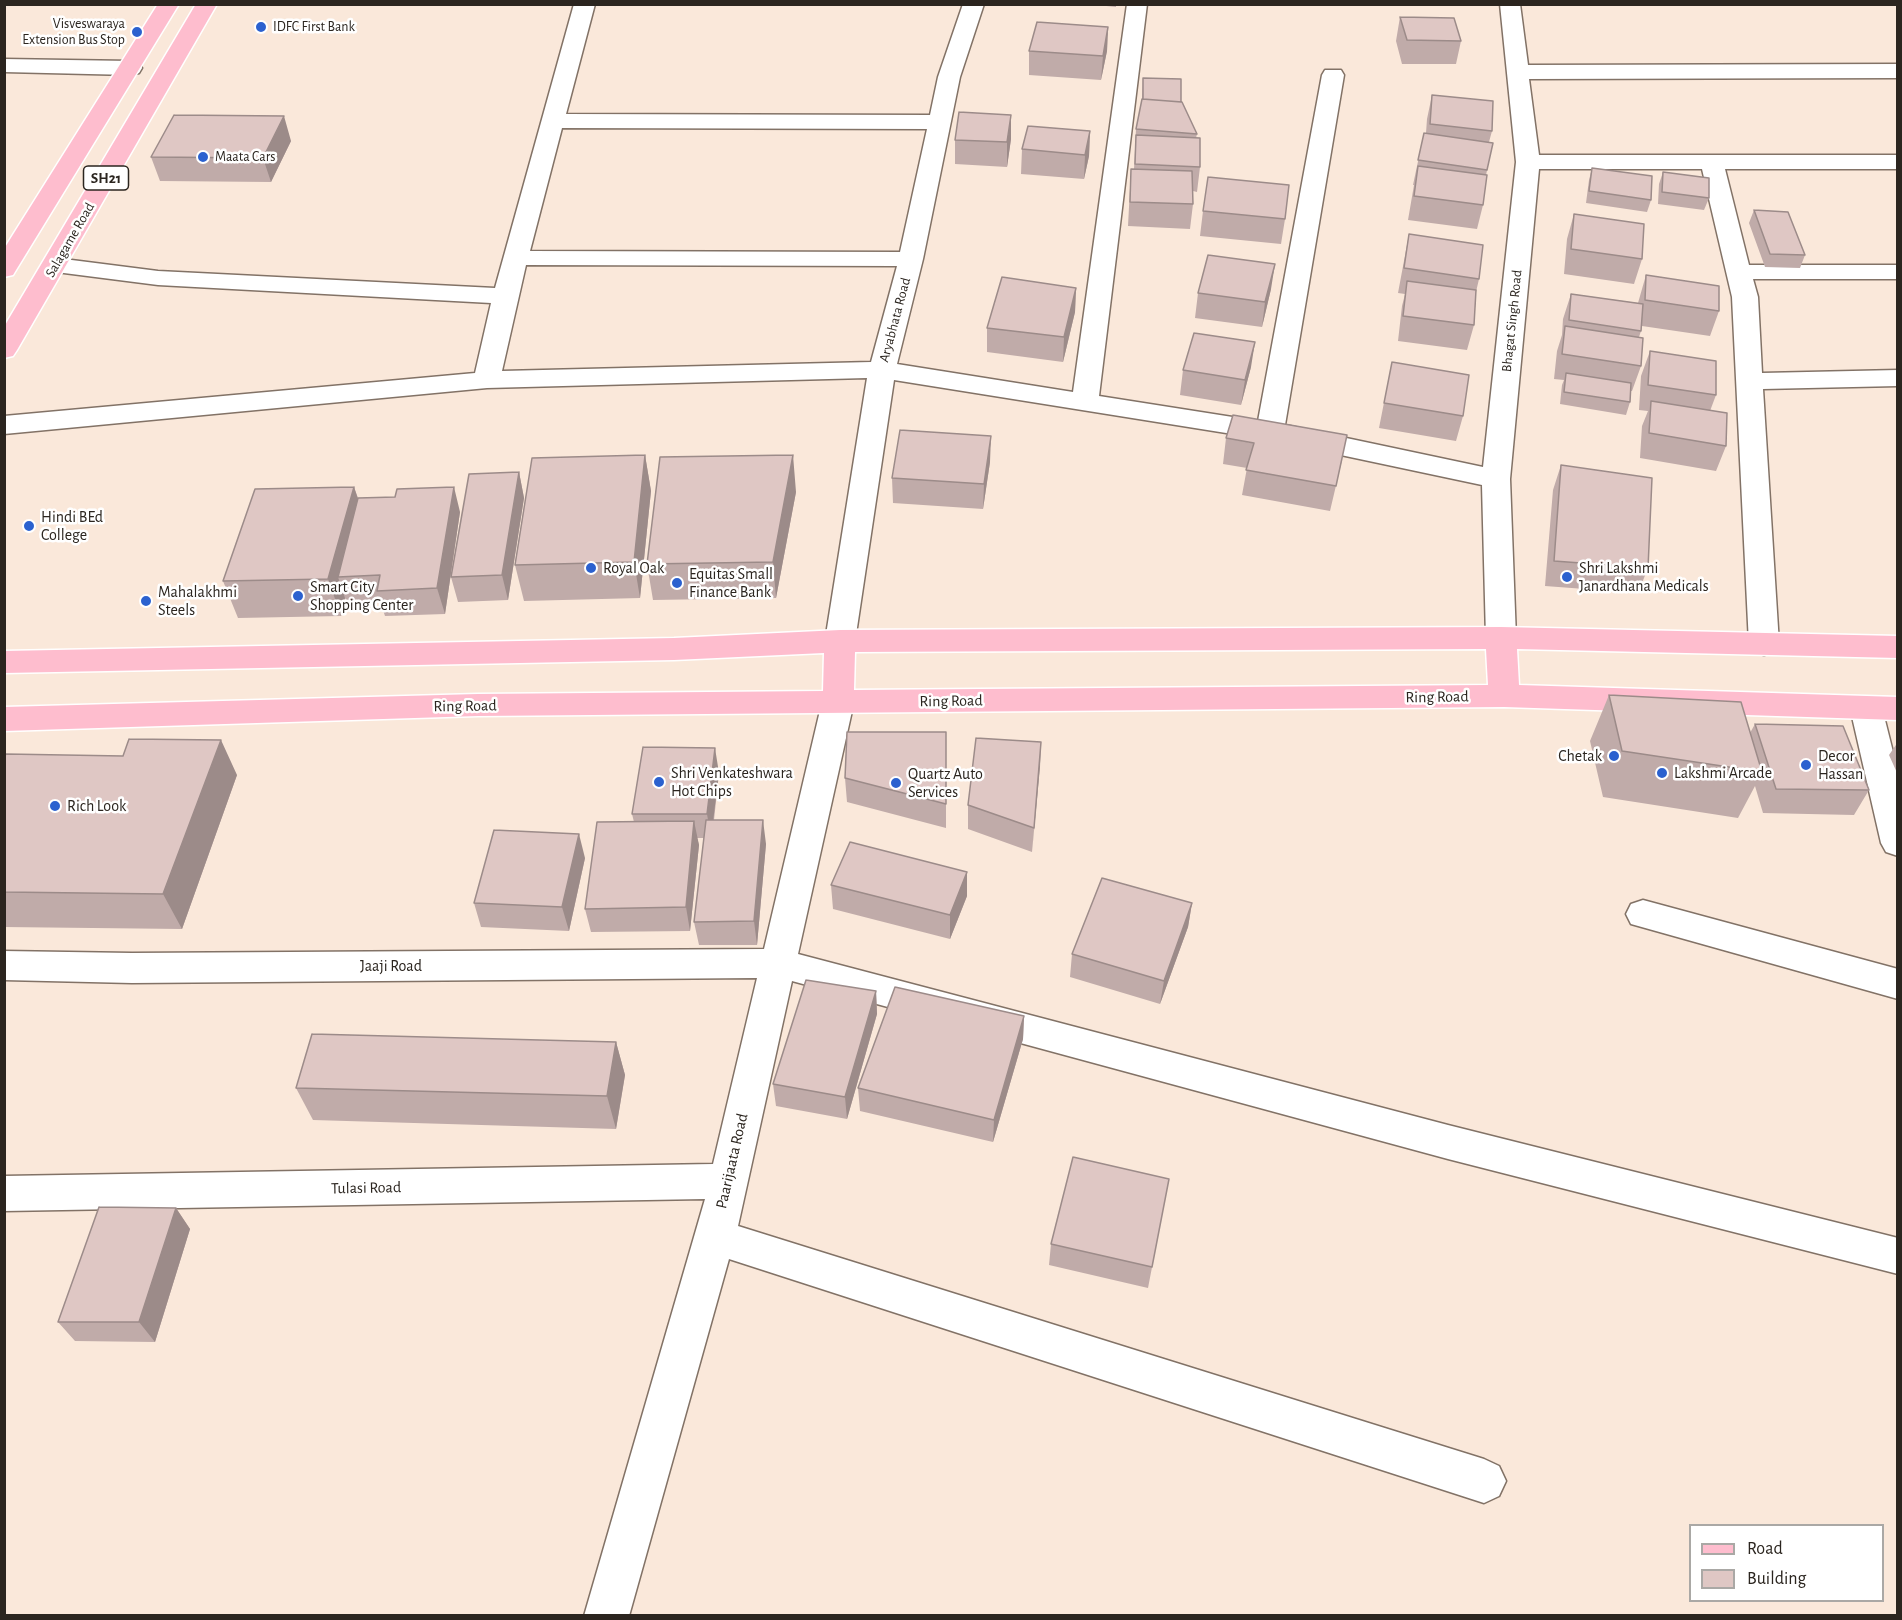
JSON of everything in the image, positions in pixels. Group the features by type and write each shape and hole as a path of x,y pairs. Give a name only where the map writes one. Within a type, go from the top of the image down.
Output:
{"main road":[{"path":"4,270 169,4"},
{"name":"Salagame Road","path":"4,350 56,265 207,4"},
{"path":"1501,638 1504,696"},
{"path":"4,662 674,649 840,641 1501,638 1898,646"},
{"path":"838,702 840,641"},
{"name":"Ring Road","path":"4,719 478,705 1504,696 1898,709"}],"street":[{"path":"487,380 505,296 585,4"},
{"name":"Aryabhata Road","path":"840,641 882,370 911,259 949,77 974,4"},
{"path":"1085,400 1137,4"},
{"name":"Bhagat Singh Road","path":"1501,638 1496,479 1528,162 1510,4"},
{"path":"4,65 131,68"},
{"path":"1517,72 1898,71"},
{"path":"1269,431 1333,75"},
{"path":"554,121 940,122"},
{"path":"1528,162 1898,162"},
{"path":"1712,162 1745,297 1764,644"},
{"path":"515,258 911,259"},
{"path":"56,265 158,278 505,296"},
{"path":"1739,272 1898,272"},
{"path":"4,425 487,380 882,370 1085,400 1269,431 1496,479"},
{"path":"1750,381 1898,378"},
{"name":"Paarijaata Road","path":"606,1616 716,1237 838,702"},
{"path":"1866,708 1898,843"},
{"path":"1644,914 1898,984"},
{"name":"Jaaji Road","path":"4,965 144,968 778,963 1436,1139 1898,1256"},
{"name":"Tulasi Road","path":"4,1194 727,1181"},
{"path":"716,1237 1484,1481"}],"building":[{"path":"1400,17 1454,18 1461,41 1407,40"},
{"path":"1037,22 1108,27 1103,56 1029,51"},
{"path":"1143,78 1181,79 1181,102 1143,99"},
{"path":"1432,95 1493,101 1492,131 1430,124"},
{"path":"1142,99 1182,102 1197,134 1136,129"},
{"path":"959,112 1011,115 1007,142 955,140"},
{"path":"174,115 284,116 263,158 151,157"},
{"path":"1028,126 1090,131 1085,155 1022,149"},
{"path":"1424,133 1493,143 1487,170 1418,160"},
{"path":"1136,135 1200,138 1200,167 1135,164"},
{"path":"1418,166 1487,175 1483,205 1414,196"},
{"path":"1592,168 1652,176 1651,200 1589,191"},
{"path":"1131,169 1192,171 1193,204 1130,202"},
{"path":"1663,172 1709,178 1709,198 1662,192"},
{"path":"1208,177 1289,185 1285,219 1203,211"},
{"path":"1754,210 1788,212 1805,255 1770,254"},
{"path":"1574,214 1644,224 1642,259 1571,249"},
{"path":"1409,234 1483,245 1479,279 1404,268"},
{"path":"1208,255 1275,264 1265,302 1198,293"},
{"path":"1646,275 1719,286 1719,311 1645,300"},
{"path":"1002,277 1076,288 1064,337 987,328"},
{"path":"1407,281 1476,290 1474,325 1403,316"},
{"path":"1571,294 1643,304 1641,331 1569,320"},
{"path":"1565,326 1643,338 1641,366 1562,354"},
{"path":"1194,333 1255,342 1245,380 1183,370"},
{"path":"1650,351 1716,361 1716,395 1648,385"},
{"path":"1392,362 1469,375 1463,416 1384,403"},
{"path":"1566,373 1631,383 1630,402 1564,392"},
{"path":"1651,401 1727,413 1726,446 1649,433"},
{"path":"1233,415 1347,435 1336,486 1246,470 1254,443 1226,438"},
{"path":"900,430 991,436 984,484 892,478"},
{"path":"645,455 634,562 515,565 532,458"},
{"path":"793,455 773,562 647,564 660,457"},
{"path":"1561,465 1652,478 1648,568 1554,561"},
{"path":"519,472 502,575 451,577 469,474"},
{"path":"354,487 328,579 223,581 255,489"},
{"path":"454,487 437,588 377,591 380,575 338,577 358,498 395,497 397,489"},
{"path":"1609,695 1741,702 1762,772 1622,751"},
{"path":"1755,724 1843,726 1869,790 1776,789"},
{"path":"847,732 946,732 946,804 845,778"},
{"path":"976,738 1041,742 1034,828 968,805"},
{"path":"129,739 221,740 163,894 4,892 4,758 6,754 123,756"},
{"path":"643,747 715,748 707,814 632,814"},
{"path":"706,820 763,820 754,921 694,922"},
{"path":"694,821 686,907 585,909 597,822"},
{"path":"494,830 579,834 562,907 474,903"},
{"path":"850,842 967,872 950,915 831,885"},
{"path":"1102,878 1192,903 1164,981 1072,954"},
{"path":"806,980 876,991 845,1097 773,1084"},
{"path":"895,987 1024,1016 994,1120 858,1088"},
{"path":"312,1034 616,1042 607,1096 296,1088"},
{"path":"1073,1157 1169,1179 1152,1267 1051,1244"},
{"path":"99,1207 176,1208 139,1322 58,1322"}],"place":[{"name":"IDFC First Bank","path":"261,27"},
{"name":"Visveswaraya Extension Bus Stop","path":"137,32"},
{"name":"Maata Cars","path":"203,157"},
{"name":"Hindi BEd College","path":"29,526"},
{"name":"Royal Oak","path":"591,568"},
{"name":"Shri Lakshmi Janardhana Medicals","path":"1567,577"},
{"name":"Equitas Small Finance Bank","path":"677,583"},
{"name":"Smart City Shopping Center","path":"298,596"},
{"name":"Mahalakhmi Steels","path":"146,601"},
{"name":"Chetak","path":"1614,756"},
{"name":"Decor Hassan","path":"1806,765"},
{"name":"Lakshmi Arcade","path":"1662,773"},
{"name":"Shri Venkateshwara Hot Chips","path":"659,782"},
{"name":"Quartz Auto Services","path":"896,783"},
{"name":"Rich Look","path":"55,806"}]}
